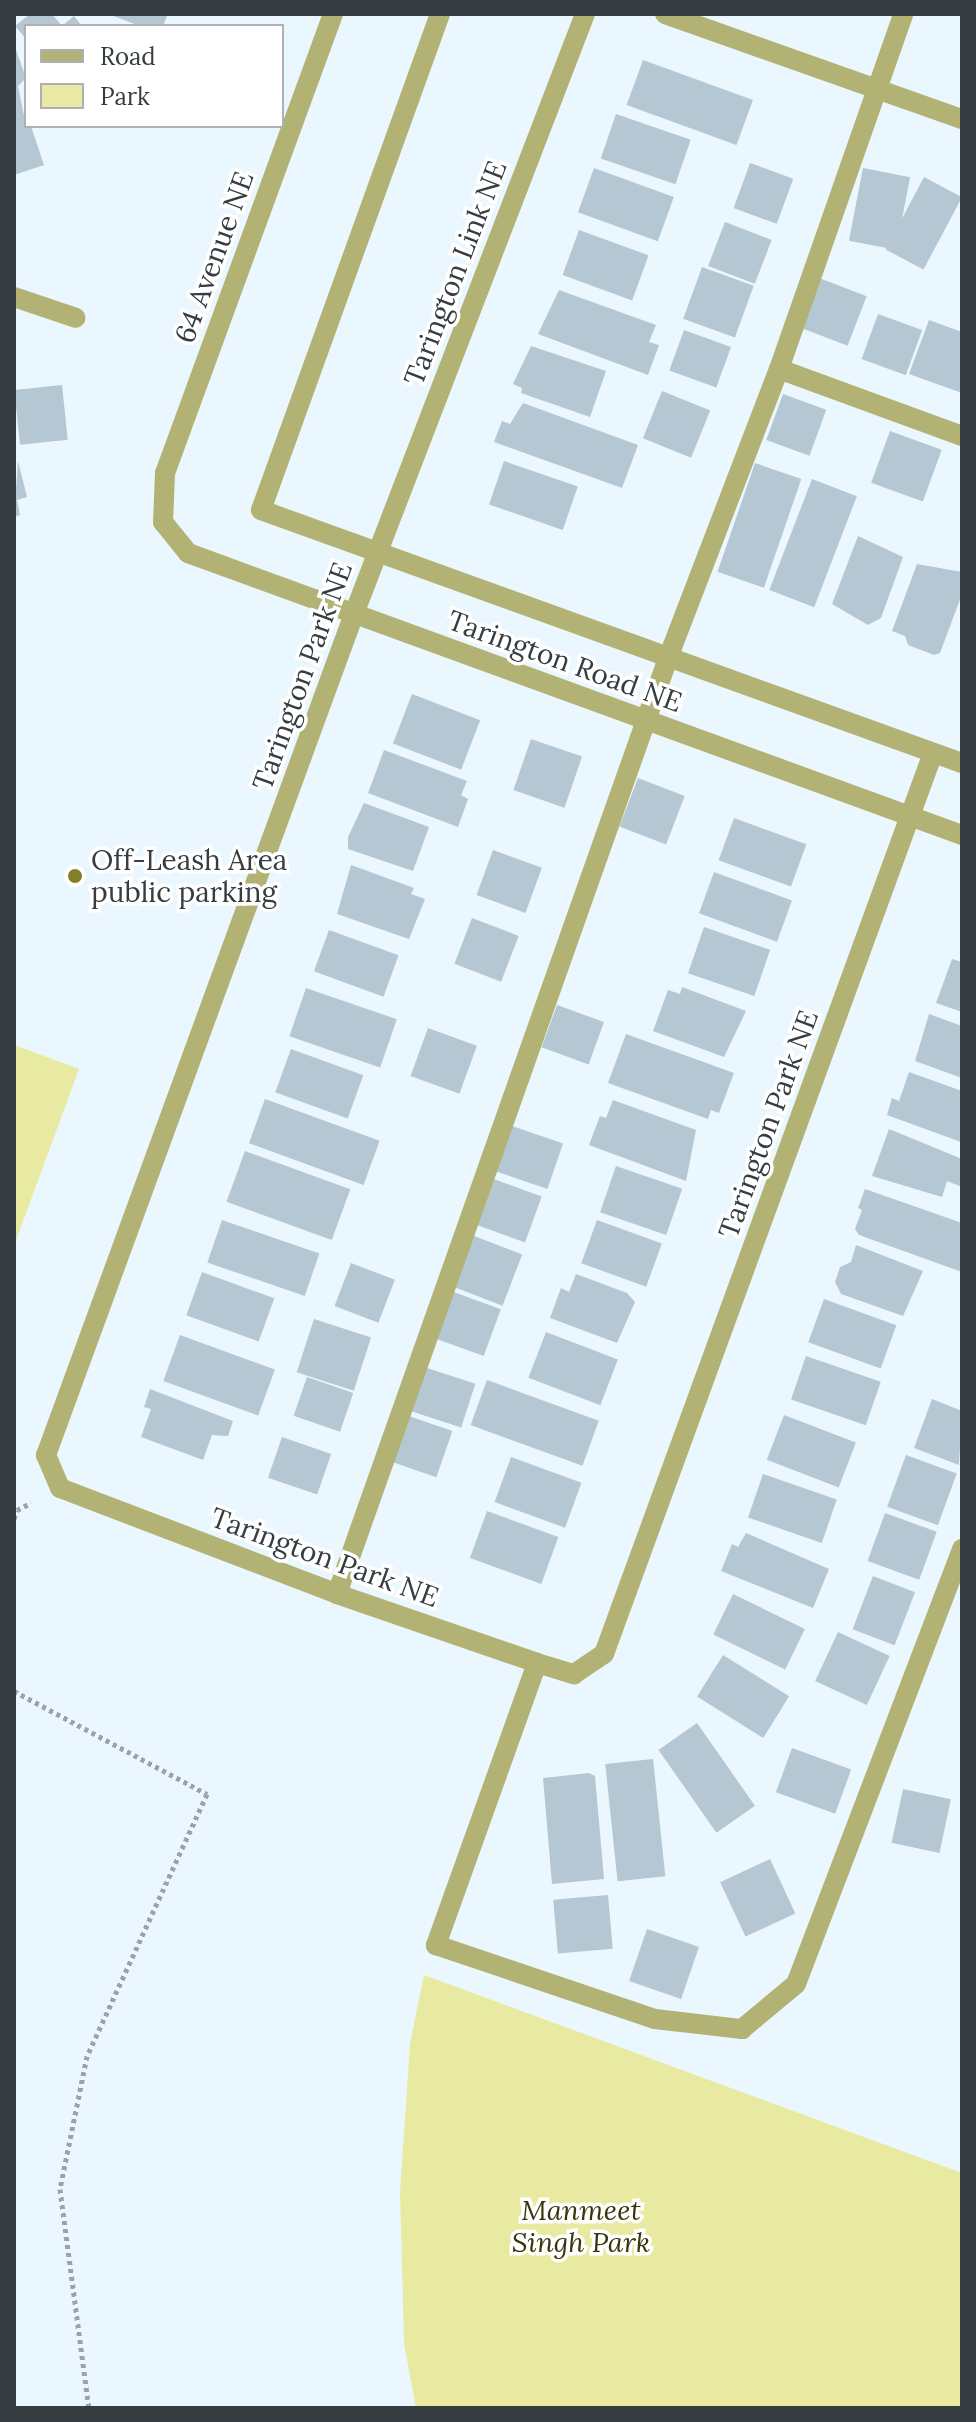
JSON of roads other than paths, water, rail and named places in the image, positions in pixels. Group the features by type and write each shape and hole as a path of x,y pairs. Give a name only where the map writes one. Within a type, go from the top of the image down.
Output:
{"street":[{"name":"64 Avenue NE","path":"163,522 165,473 333,14"},
{"name":"Tarington Road NE","path":"440,14 261,510 962,763"},
{"name":"Tarington Link NE","path":"377,553 585,14"},
{"path":"665,14 962,119"},
{"path":"337,1594 668,658 779,369 903,14"},
{"path":"14,297 76,318"},
{"path":"779,369 962,436"},
{"name":"Tarington Road NE","path":"163,522 188,553 962,835"},
{"name":"Tarington Park NE","path":"377,553 46,1455 60,1488 337,1594 574,1674 604,1654 933,753"},
{"path":"537,1663 436,1945 655,2019 742,2029 796,1984 962,1549"}],"place":[{"name":"Off-Leash Area public parking","path":"75,876"}],"park label":[{"name":"Manmeet Singh Park","path":"581,2226"}]}
